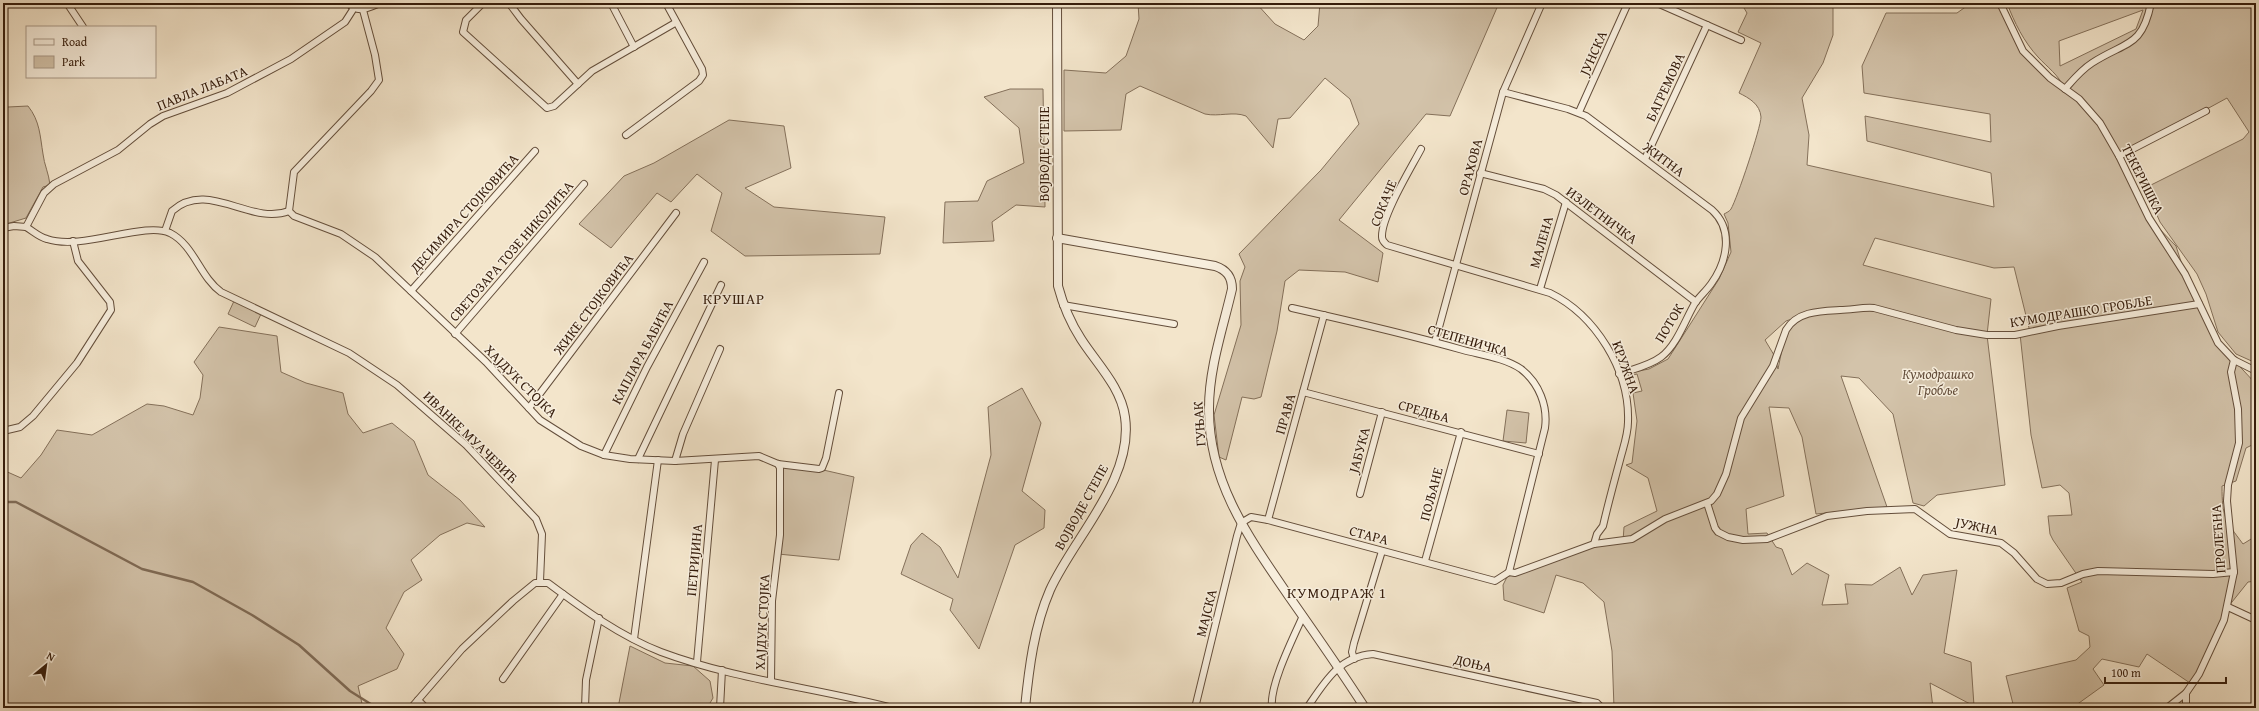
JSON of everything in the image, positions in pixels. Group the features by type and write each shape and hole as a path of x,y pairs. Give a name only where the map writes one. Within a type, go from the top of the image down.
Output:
{"street":[{"path":"67,3 82,26"},
{"path":"348,3 354,8 363,10 380,3"},
{"path":"483,3 466,20 463,32 543,106 547,108 554,106 601,65 676,23"},
{"path":"509,3 521,19 578,84"},
{"path":"611,3 634,47"},
{"path":"626,135 699,81 703,75 702,69 666,3"},
{"name":"ВОЈВОДЕ СТЕПЕ","path":"1025,708 1034,641 1046,600 1062,566 1112,484 1118,468 1125,437 1125,416 1120,398 1081,339 1063,305 1058,286 1057,3"},
{"name":"ОРАХОВА","path":"1435,342 1503,92 1542,3"},
{"name":"ЈУНСКА","path":"1579,112 1628,3"},
{"path":"1658,3 1741,40"},
{"name":"ТЕКЕРИШКА","path":"2000,3 2023,51 2037,67 2089,109 2119,156 2149,218 2185,274 2218,343 2234,360 2256,371"},
{"path":"2065,89 2087,67 2139,35 2148,20 2151,3"},
{"name":"ПАВЛА ЛАБАТА","path":"26,227 44,192 54,184 118,150 157,119 227,93 291,58 344,22 354,8"},
{"path":"3,228 14,226 26,227 48,240 73,241 108,238 148,230 165,231 172,212 189,201 209,200 267,214 277,214 289,211 288,204 294,172 371,91 379,80 375,54 363,10"},
{"name":"БАГРЕМОВА","path":"1645,159 1706,25"},
{"name":"ЖИТНА","path":"1503,92 1579,112 1645,159 1712,210 1722,220 1726,242 1723,260 1710,286 1696,302"},
{"path":"2119,156 2206,111"},
{"name":"СОКАЧЕ","path":"1421,149 1388,213 1382,239 1387,245 1455,264"},
{"name":"ДЕСИМИРА СТОЈКОВИЋА","path":"411,291 535,151"},
{"name":"ИЗЛЕТНИЧКА","path":"1480,173 1544,190 1566,202 1696,302"},
{"name":"СВЕТОЗАРА ТОЗЕ НИКОЛИЋА","path":"455,334 584,184"},
{"name":"МАЛЕНА","path":"1540,289 1566,202"},
{"name":"ХАЈДУК СТОЈКА","path":"289,211 294,216 320,225 361,246 486,362 540,420 565,438 604,455 675,461 715,460 759,456 778,464 819,469 822,468 826,458 838,393"},
{"name":"ЖИКЕ СТОЈКОВИЋА","path":"529,408 676,213"},
{"name":"ИВАНКЕ МУАЧЕВИЋ","path":"165,231 175,236 182,243 219,291 349,353 397,386 461,440 536,518 542,534 540,581"},
{"name":"ГУЊАК","path":"1057,238 1215,266 1222,269 1230,276 1232,289 1213,367 1209,408 1212,447 1219,473 1241,523 1339,667 1365,708"},
{"path":"3,431 20,427 33,416 77,363 112,310 110,302 78,261 73,241"},
{"name":"КАПЛАРА БАБИЋА","path":"604,455 644,373 704,262"},
{"name":"КРУЖНА","path":"1455,264 1540,289 1569,304 1595,329 1606,344 1619,374 1626,397 1628,423 1603,526 1597,534 1594,544"},
{"path":"638,459 697,331 721,285"},
{"name":"ПОТОК","path":"1619,374 1647,365 1665,353 1696,302"},
{"name":"КУМОДРАШКО ГРОБЉЕ","path":"1707,503 1720,488 1740,418 1773,366 1788,325 1811,312 1861,307 1874,308 1956,330 1987,335 2016,335 2058,326 2199,304"},
{"path":"1063,305 1174,324"},
{"name":"СТЕПЕНИЧКА","path":"1292,308 1435,342 1500,360 1514,365 1526,374 1538,389 1546,413 1545,428 1509,572"},
{"name":"ПРАВА","path":"1268,520 1324,315"},
{"path":"675,461 683,434 720,349"},
{"name":"ПРОЛЕЋНА","path":"2186,694 2199,674 2224,620 2228,607 2234,572 2227,501 2228,486 2239,443 2238,409 2231,372 2234,360"},
{"name":"СРЕДЊА","path":"1303,392 1461,432 1539,454"},
{"name":"ЈАБУКА","path":"1360,494 1382,412"},
{"name":"ПОЉАНЕ","path":"1425,561 1461,432"},
{"path":"634,639 658,460"},
{"name":"ПЕТРИЈИНА","path":"697,662 715,460"},
{"name":"ХАЈДУК СТОЈКА","path":"778,464 780,472 780,535 772,601 771,680 893,708"},
{"path":"1509,572 1515,573 1594,544 1632,540 1665,519 1707,503"},
{"name":"ЈУЖНА","path":"1707,503 1715,528 1718,532 1728,537 1743,540 1767,539 1826,516 1867,511 1918,509 1950,534 2001,544 2014,553 2037,579 2047,584 2060,583 2083,574 2098,571 2213,574 2234,572"},
{"name":"СТАРА","path":"1241,523 1251,517 1268,520 1493,580 1500,579 1509,572"},
{"name":"МАЈСКА","path":"1195,708 1241,523"},
{"path":"1354,659 1352,652 1354,643 1382,551"},
{"path":"411,708 471,640 530,587 540,581 548,583 599,618 634,639 662,652 722,670 771,680"},
{"path":"503,679 563,594"},
{"path":"2228,607 2256,620"},
{"path":"1272,708 1272,699 1282,663 1303,616"},
{"path":"584,708 586,680 599,618"},
{"name":"ДОЊА","path":"1307,708 1332,672 1354,659 1367,655 1383,655 1597,703 1602,707"},
{"path":"720,708 722,670"},
{"path":"2167,708 2186,694"},
{"path":"2186,694 2186,708"},
{"path":"418,700 426,708"}],"green space":[{"path":"1138,3 1256,3 1275,24 1304,40 1318,26 1320,3 1499,3 1450,116 1426,114 1339,220 1383,253 1378,282 1345,272 1299,270 1285,281 1277,331 1261,397 1254,399 1242,397 1226,460 1219,457 1214,415 1241,325 1240,281 1245,267 1239,254 1321,170 1359,124 1350,99 1325,78 1290,118 1278,119 1273,148 1246,116 1236,114 1205,114 1140,86 1126,94 1121,130 1064,131 1064,70 1106,73 1126,56 1139,19"},
{"name":"Кумодрашко Гробље","path":"1741,3 1833,3 1833,35 1823,63 1802,98 1809,135 1807,165 1994,207 1991,173 1867,141 1865,116 1991,142 1990,114 1864,93 1862,66 1886,13 1957,13 1971,3 2000,3 2023,51 2064,88 2056,75 2028,45 2016,24 2007,3 2256,3 2256,363 2236,354 2218,332 2206,294 2197,274 2160,222 2145,188 2243,139 2249,132 2227,98 2119,157 2149,218 2176,246 2185,274 2218,343 2256,384 2256,443 2246,448 2236,481 2222,486 2224,512 2232,529 2243,544 2256,536 2256,581 2248,582 2228,607 2193,685 2147,654 2139,667 2102,659 2093,669 2104,685 2072,708 2014,708 2006,676 2076,660 2090,647 2089,636 2079,631 2067,588 2082,582 2050,534 2048,516 2072,515 2069,493 2060,485 2042,488 2031,435 2020,334 2030,332 2014,267 1994,268 1875,238 1863,265 1991,299 1987,335 2005,485 1937,495 1924,506 1913,503 1893,414 1859,378 1841,376 1887,507 1816,514 1802,437 1789,408 1769,407 1784,496 1746,509 1748,534 1767,533 1776,547 1782,549 1792,575 1807,563 1829,575 1822,605 1848,604 1845,584 1872,585 1900,567 1912,595 1923,575 1957,570 1944,653 1971,662 1974,706 1930,683 1933,708 1614,708 1612,651 1604,602 1583,583 1556,575 1544,613 1504,600 1503,585 1507,577 1581,548 1623,541 1624,527 1657,511 1648,478 1626,465 1632,463 1637,421 1633,393 1642,391 1637,374 1629,376 1628,373 1649,369 1668,359 1719,279 1731,252 1728,223 1724,214 1731,209 1738,192 1753,148 1761,117 1759,108 1750,99 1739,93 1761,43 1738,32 1747,13","holes":["2143,10 2136,29 2060,66 2059,41","1806,314 1786,330 1778,369 1774,355 1765,340 1786,321"]},
{"path":"1010,89 1043,89 1045,207 1016,205 992,222 994,241 943,243 945,202 978,201 987,181 1024,163 1019,128 984,97"},
{"path":"3,102 8,107 28,106 35,117 39,129 50,185 43,187 26,218 3,225"},
{"path":"729,120 784,126 791,168 745,188 774,207 885,217 880,254 745,256 711,231 722,193 697,174 671,202 657,193 611,248 579,224 624,176 654,163"},
{"path":"234,301 261,314 255,327 228,314"},
{"path":"219,327 277,336 281,372 306,383 343,393 348,414 363,433 392,423 414,441 428,475 460,500 485,527 467,523 440,535 411,560 422,580 404,592 386,628 404,654 397,669 358,686 363,708 3,708 3,470 21,478 41,455 57,430 92,435 147,404 164,406 193,415 200,398 203,375 194,362"},
{"path":"1022,388 1041,423 1022,491 1045,510 1044,528 1015,545 979,649 950,610 953,599 901,574 911,545 922,533 940,547 958,578 991,455 988,407"},
{"path":"1507,410 1529,413 1526,443 1503,441"},
{"path":"778,464 819,469 854,477 839,560 778,554"},
{"path":"630,646 665,663 693,666 710,681 713,698 707,708 618,708"}],"waterway":[{"path":"3,502 16,502 142,569 193,582 252,615 299,645 350,691 377,708"}],"district":[{"name":"КРУШАР","path":"734,298"},
{"name":"КУМОДРАЖ 1","path":"1337,592"}]}
